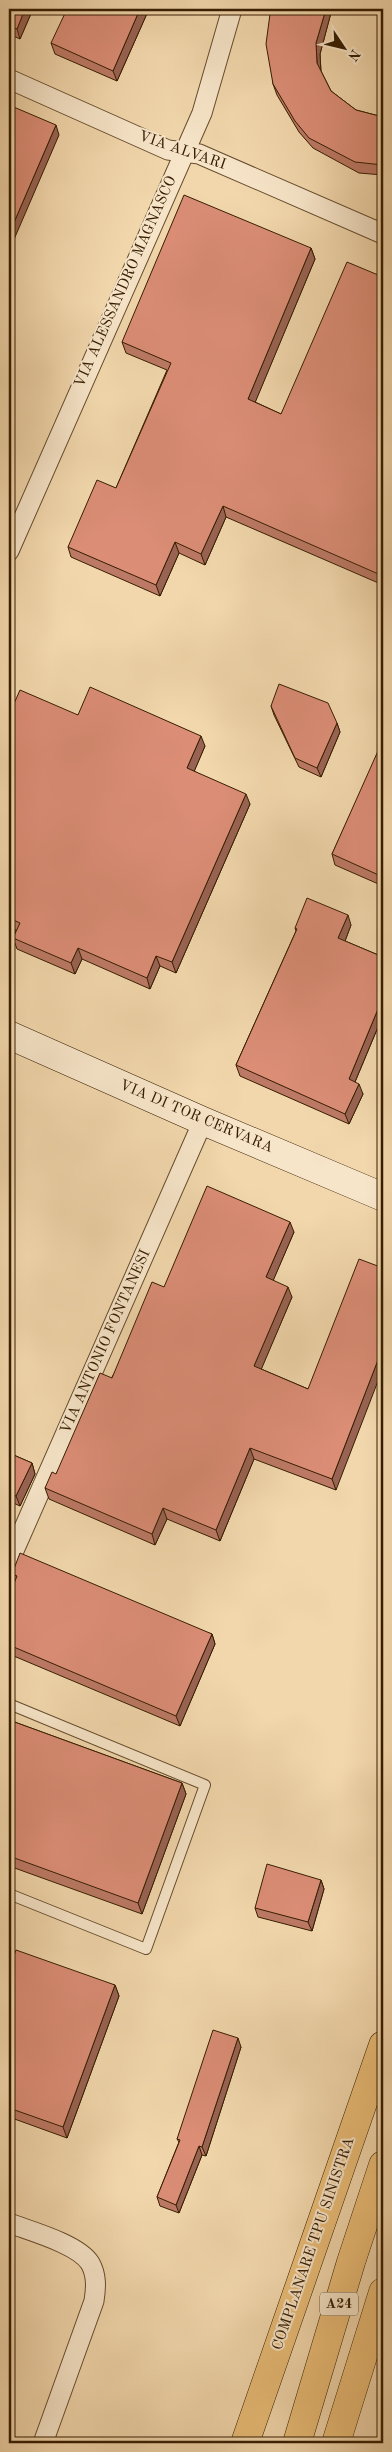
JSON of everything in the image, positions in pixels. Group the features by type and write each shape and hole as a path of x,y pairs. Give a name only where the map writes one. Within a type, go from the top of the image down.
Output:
{"highway":[{"name":"COMPLANARE TPU SINISTRA","path":"245,2443 383,2045"},
{"name":"A24","path":"297,2443 351,2262 383,2165"},
{"name":"A24","path":"336,2443 383,2292"}],"street":[{"name":"VIA ALESSANDRO MAGNASCO","path":"9,551 183,152 202,113 232,9"},
{"name":"VIA ALVARI","path":"9,79 168,150 199,154 383,234"},
{"name":"VIA DI TOR CERVARA","path":"9,1035 203,1121 383,1197"},
{"name":"VIA ANTONIO FONTANESI","path":"9,1562 203,1121"},
{"path":"9,2223 48,2238 84,2255 95,2275 94,2301 43,2443"}],"lane":[{"path":"9,1704 205,1785 146,1949 9,1894"}],"building":[{"path":"9,9 25,9 17,29 9,26"},
{"path":"67,9 140,9 113,71 51,43"},
{"path":"272,9 326,9 316,43 317,63 331,91 356,110 383,117 383,165 355,162 309,138 295,121 273,84 266,44"},
{"path":"9,105 56,125 9,234"},
{"path":"184,195 311,248 248,399 281,414 347,262 383,277 383,576 223,506 201,554 175,542 156,585 68,547 97,480 116,488 171,363 122,342"},
{"path":"279,684 328,703 337,723 317,768 295,758 271,706"},
{"path":"90,687 201,736 187,768 246,794 172,962 156,956 147,978 78,948 71,963 13,938 20,923 9,918 9,715 20,690 78,715"},
{"path":"383,743 383,877 332,854"},
{"path":"307,898 348,915 338,938 383,957 383,997 349,1079 359,1084 345,1114 236,1065 297,929 295,928"},
{"path":"207,1186 290,1222 266,1277 288,1287 254,1366 308,1389 359,1259 383,1268 383,1347 332,1479 250,1448 216,1530 163,1508 152,1534 45,1488 52,1472 56,1474 100,1373 112,1378 152,1282 164,1287"},
{"path":"9,1453 32,1463 16,1496 9,1492"},
{"path":"20,1553 212,1634 176,1716 9,1645 9,1596 17,1576 12,1574"},
{"path":"9,1720 182,1783 138,1903 9,1856"},
{"path":"267,1864 321,1880 308,1922 255,1908"},
{"path":"16,1950 115,1985 63,2127 9,2108 9,1970"},
{"path":"213,2030 238,2038 202,2147 199,2146 176,2205 157,2197 180,2140 177,2139"}]}
